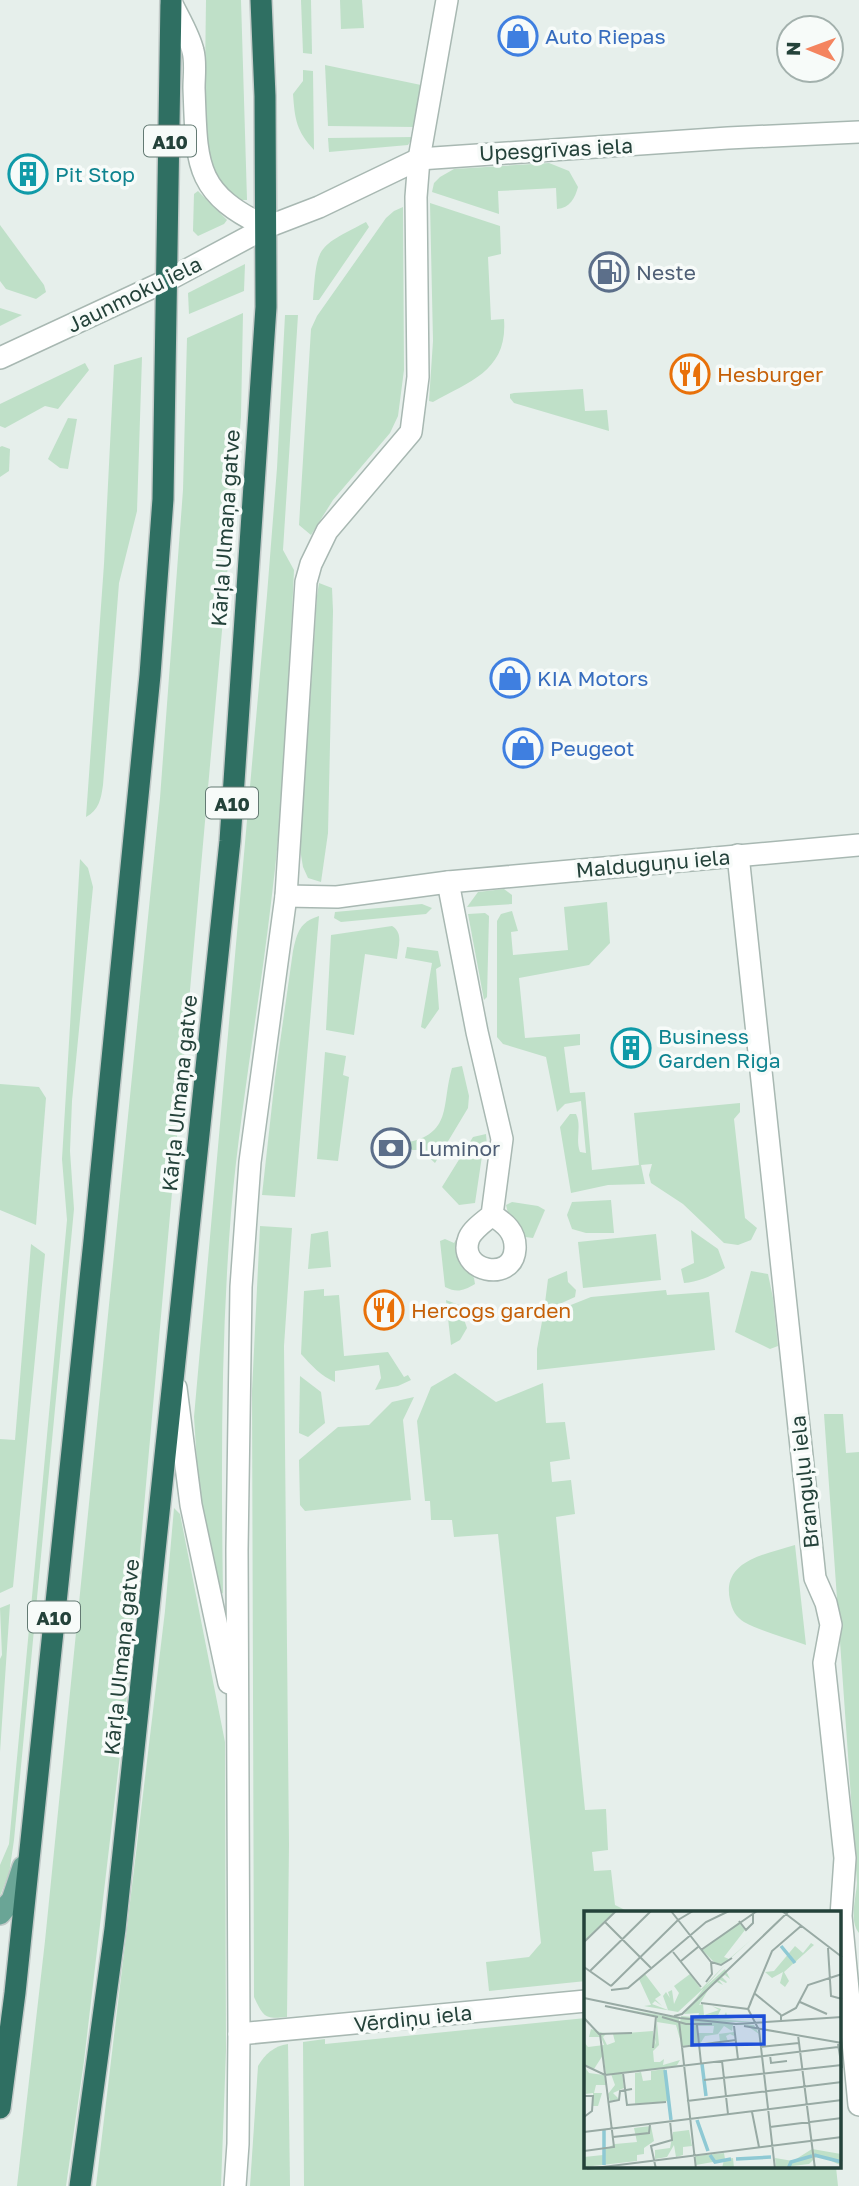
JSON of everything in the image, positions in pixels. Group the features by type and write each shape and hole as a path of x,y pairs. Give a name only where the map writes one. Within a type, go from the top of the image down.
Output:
{"highway":[{"name":"Kārļa Ulmaņa gatve","path":"80,2186 116,1929 230,841 266,307 265,96 261,0"},
{"name":"A10","path":"0,2108 94,1241 150,675 163,499 171,1"}],"main road":[{"path":"0,1914 12,1900 29,1848"},
{"path":"0,2036 6,2060"}],"street":[{"path":"235,2186 239,2034 237,1550 241,1287 250,1162 286,896 306,582 311,564 327,531 411,432 418,377 416,197 419,159 447,0"},
{"path":"171,1 193,51 195,128 200,164 214,192 241,215 267,227"},
{"name":"Upesgrīvas iela","path":"267,227 319,207 419,159 859,132"},
{"name":"Jaunmoku iela","path":"0,358 168,280 267,227"},
{"name":"Malduguņu iela","path":"286,896 332,898 448,882 859,845"},
{"name":"Branguļu iela","path":"737,855 815,1578 830,1614 830,1635 824,1663 845,1858 841,1911"},
{"path":"448,882 477,1032 502,1139 492,1215"},
{"path":"175,1376 191,1505 239,1730"},
{"name":"Branguļu iela","path":"842,1924 859,2105"},
{"name":"Vērdiņu iela","path":"239,2034 584,2001"}],"green space":[{"path":"206,0 241,0 247,200 239,200 229,195 214,175 204,151"},
{"path":"301,0 311,0 312,54 303,53"},
{"path":"340,0 362,0 364,28 341,29"},
{"path":"325,65 421,85 415,127 328,126"},
{"path":"303,70 313,71 314,150 300,130 295,111 293,94 303,81"},
{"path":"413,137 408,145 329,152 328,138"},
{"path":"549,163 569,171 578,187 571,202 562,208 557,209 556,188 498,191 499,214 432,192 434,183 454,169"},
{"path":"198,191 227,220 198,236 193,231 194,194"},
{"path":"430,203 500,226 501,254 488,257 491,320 504,319 504,336 500,351 493,362 473,380 433,402 429,401 433,341"},
{"path":"403,207 404,370 398,416 390,433 333,500 311,535 299,525 311,329 317,316 386,218"},
{"path":"366,222 369,227 319,300 313,300 316,268 323,250 338,237"},
{"path":"0,225 44,285 46,292 36,299 6,289 0,281"},
{"path":"245,264 244,291 189,314 188,293"},
{"path":"0,308 22,315 0,326"},
{"path":"243,313 241,417 128,1687 84,2061 66,2186 17,2186 45,1941 160,798 183,490 187,338"},
{"path":"285,315 298,315 283,550 294,570 288,695 276,862 231,1213 222,1450 223,1593 220,1595 200,1511 194,1417 267,595"},
{"path":"142,357 137,511 119,583 102,790 97,807 86,817 104,564 114,365"},
{"path":"85,363 89,370 58,409 45,406 5,428 0,426 0,404"},
{"path":"583,389 585,411 607,410 609,431 514,403 510,398 510,394 514,393"},
{"path":"68,418 77,419 68,469 60,468 48,459"},
{"path":"0,447 10,449 9,471 0,477"},
{"path":"319,583 332,588 333,611 328,833 321,882 308,878 300,849"},
{"path":"80,859 88,868 93,887 72,1101 70,1151 74,1209 14,1840 9,1874 0,1896 0,1865 9,1844 67,1220 62,1159"},
{"path":"504,889 512,895 512,904 467,907 478,892"},
{"path":"607,902 610,943 589,965 519,978 525,1038 580,1034 580,1045 564,1047 570,1093 585,1092 592,1170 639,1165 634,1113 740,1103 740,1112 734,1119 745,1218 757,1228 751,1240 738,1245 724,1243 683,1204 651,1183 649,1175 652,1164 641,1165 645,1184 608,1185 571,1193 560,1127 570,1114 576,1114 580,1152 586,1153 581,1101 565,1104 557,1112 546,1057 503,1044 497,1037 497,921 501,914 512,911 518,931 511,932 513,955 568,950 564,907"},
{"path":"422,904 432,908 426,914 341,922 334,918 335,912"},
{"path":"485,913 489,916 487,997 484,1000 468,914"},
{"path":"319,916 295,1197 262,1195 293,951 300,929 307,921"},
{"path":"392,926 399,936 397,959 365,954 354,1035 326,1030 331,935"},
{"path":"407,947 438,951 441,966 436,969 439,1009 425,1029 421,1027 432,963 405,958"},
{"path":"325,1052 346,1056 343,1075 349,1077 338,1161 317,1159"},
{"path":"462,1066 469,1096 468,1108 435,1163 421,1150 412,1150 405,1143 431,1133 438,1125 445,1106 452,1068"},
{"path":"0,1084 39,1087 46,1098 36,1225 0,1210"},
{"path":"486,1134 487,1146 482,1156 475,1203 459,1205 442,1187 473,1137"},
{"path":"611,1200 614,1233 586,1233 572,1229 567,1215 572,1202"},
{"path":"512,1202 538,1206 545,1210 533,1238 525,1237 508,1213 506,1205"},
{"path":"467,1221 470,1222 461,1234 458,1258 474,1278 475,1284 457,1291 445,1287 440,1241 445,1239 454,1243"},
{"path":"260,1226 292,1228 284,1346 289,1845 287,2017 280,2018 266,2016 254,1997 252,1391"},
{"path":"691,1230 718,1249 725,1268 705,1278 684,1283 681,1269 694,1263"},
{"path":"328,1231 331,1267 308,1269 311,1234"},
{"path":"656,1234 661,1280 583,1288 578,1242"},
{"path":"31,1244 45,1254 13,1587 0,1593 0,1439 15,1440"},
{"path":"567,1271 568,1282 576,1290 575,1297 544,1311 548,1279"},
{"path":"751,1271 768,1274 778,1346 770,1349 735,1332"},
{"path":"324,1289 324,1296 339,1295 344,1356 388,1352 404,1377 408,1375 411,1380 398,1386 375,1390 381,1378 379,1365 335,1371 335,1382 301,1354 304,1291"},
{"path":"666,1290 667,1295 709,1292 715,1350 537,1370 537,1349 543,1316 591,1297"},
{"path":"446,1300 459,1305 467,1328 460,1340 451,1345"},
{"path":"455,1373 496,1402 543,1383 546,1423 565,1422 570,1459 550,1462 552,1482 571,1480 575,1514 556,1517 585,1810 606,1809 608,1850 592,1852 594,1871 611,1870 615,1905 627,1911 584,1911 584,1981 489,1991 486,1962 529,1957 541,1943 498,1534 454,1537 452,1520 431,1520 430,1501 425,1501 417,1421 431,1387"},
{"path":"300,1376 321,1392 325,1423 308,1437 299,1433"},
{"path":"414,1397 403,1420 411,1500 305,1511 300,1505 299,1460 338,1427 369,1425 392,1402"},
{"path":"824,1414 843,1414 846,1453 859,1452 859,1933 854,1922 857,1883"},
{"path":"174,1508 180,1514 225,1742 226,2051 221,2186 96,2186 165,1611"},
{"path":"795,1545 806,1645 744,1622 735,1613 730,1600 732,1576 739,1567 760,1556"},
{"path":"10,1604 0,1752 0,1608"},
{"path":"584,2018 584,2168 836,2168 838,2186 304,2186 303,2042 325,2039 325,2044"},
{"path":"288,2044 290,2186 250,2186 258,2066 270,2051"}],"place":[{"name":"Auto Riepas","path":"518,36"},
{"name":"Pit Stop","path":"28,174"},
{"name":"Neste","path":"609,272"},
{"name":"Hesburger","path":"690,374"},
{"name":"KIA Motors","path":"510,678"},
{"name":"Peugeot","path":"523,748"},
{"name":"Business Garden Riga","path":"631,1048"},
{"name":"Luminor","path":"391,1148"},
{"name":"Hercogs garden","path":"384,1310"}]}
